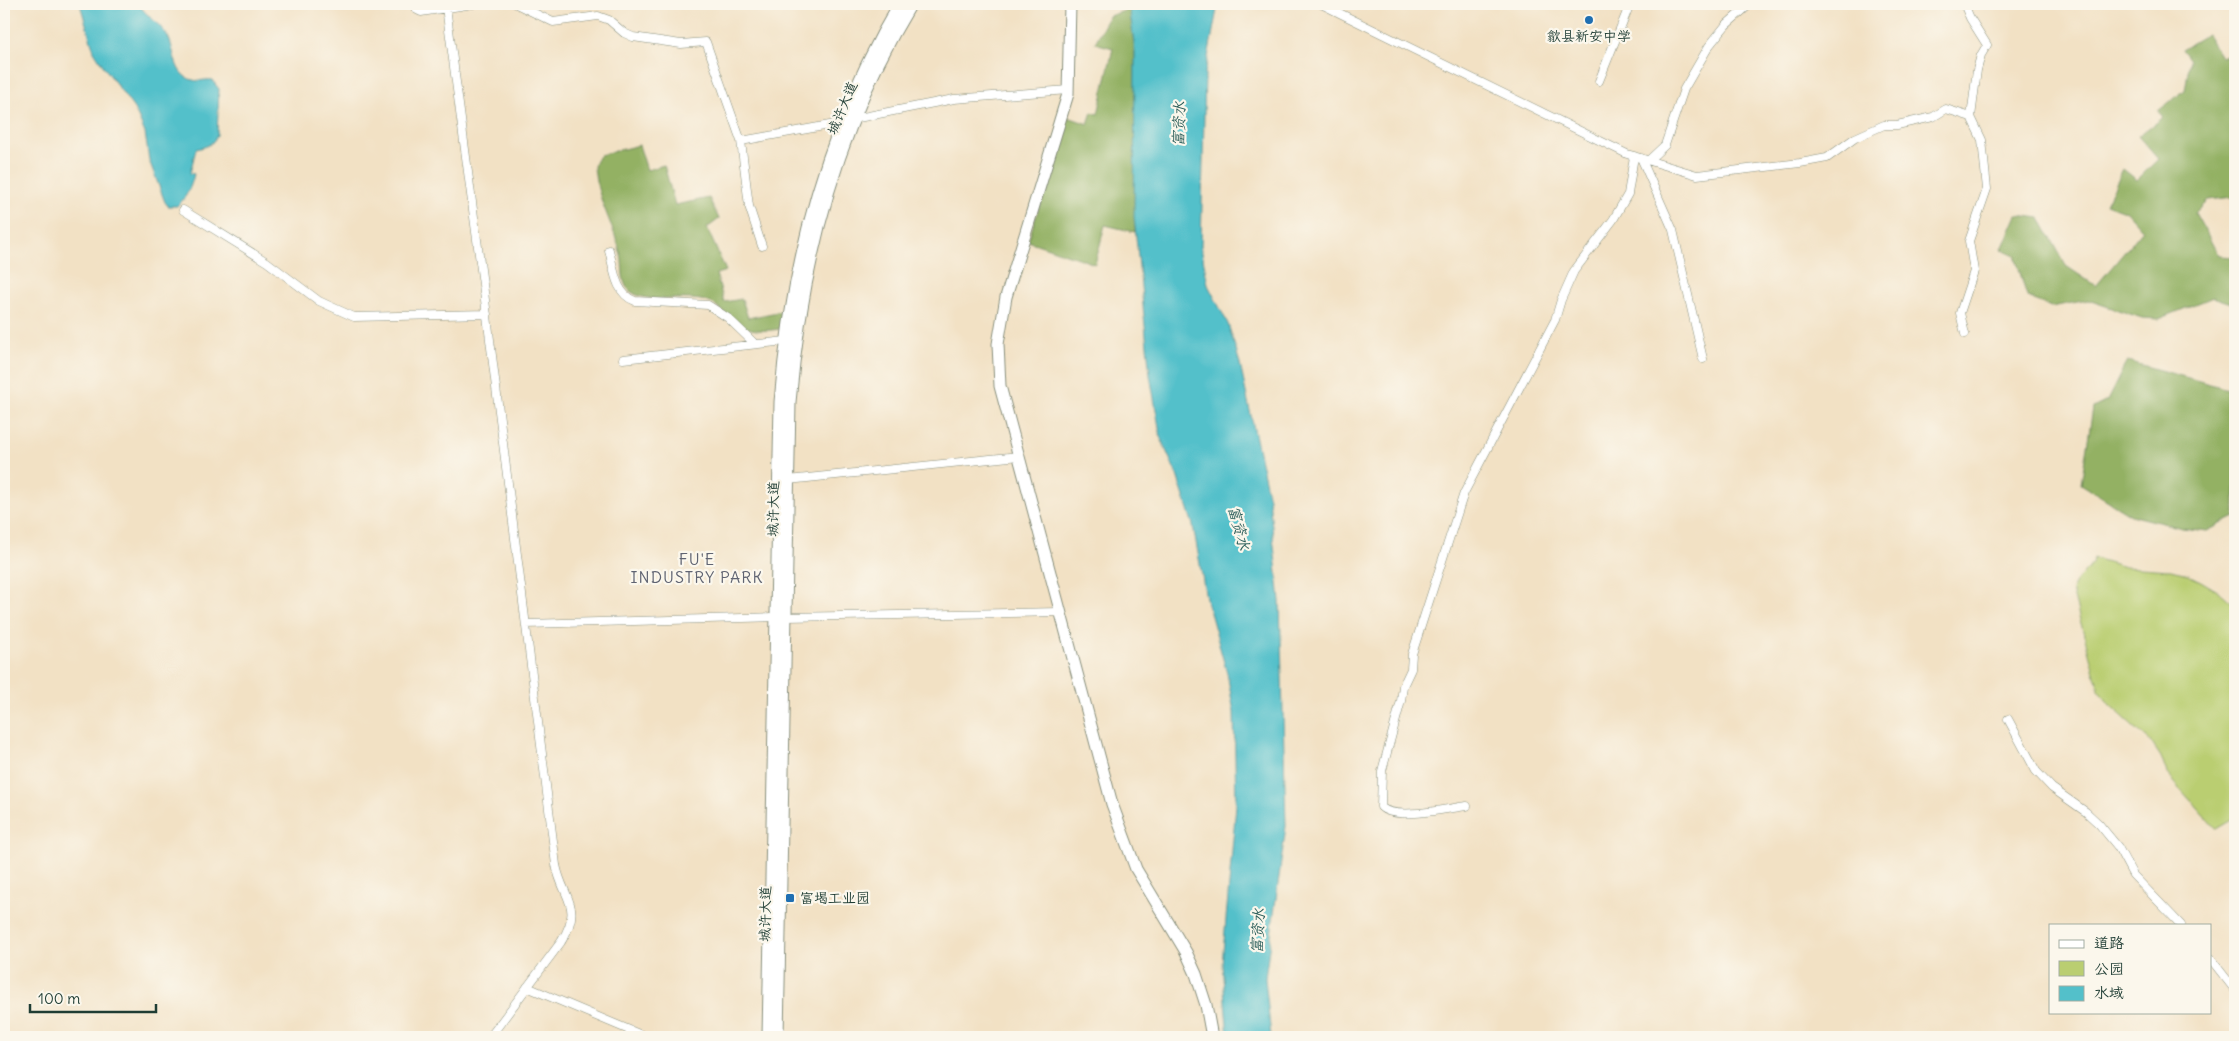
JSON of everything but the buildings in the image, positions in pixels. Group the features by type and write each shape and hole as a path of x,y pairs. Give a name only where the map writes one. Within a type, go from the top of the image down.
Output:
{"main road":[{"name":"城许大道","path":"778,1037 780,402 786,341 796,277 808,221 841,123 866,64 899,4"},
{"name":"城许大道","path":"768,1037 780,617 792,377 805,279 826,195 853,119 879,62 911,4"},
{"path":"1070,4 1068,90 1064,111 1041,176 1006,297 999,331 1000,386 1103,777 1121,830 1142,882 1186,952 1196,974 1206,1005 1212,1037"}],"street":[{"path":"416,4 417,10 420,12 473,4"},
{"path":"516,4 553,22 598,16 609,20 624,33 633,37 681,44 706,42 741,141 749,206 762,246"},
{"path":"1321,4 1641,158 1697,175 1827,158 1855,138 1884,125 1896,125 1933,118 1946,109 1971,117"},
{"path":"1599,81 1630,4"},
{"path":"1467,806 1404,813 1390,813 1381,807 1382,771 1401,701 1403,686 1410,669 1412,654 1467,484 1555,320 1561,300 1574,271 1613,220 1628,194 1641,158 1665,144 1684,89 1710,46 1726,25 1750,4"},
{"path":"1964,4 1970,18 1988,45 1981,56 1977,70 1971,117 1982,140 1987,189 1968,241 1974,270 1960,313 1965,334"},
{"path":"446,7 487,314 556,864 559,878 571,901 573,914 567,932 490,1037"},
{"path":"853,119 954,99 1068,90"},
{"path":"741,141 841,123"},
{"path":"1641,158 1673,230 1703,359"},
{"path":"183,210 248,249 319,301 354,317 487,314"},
{"path":"609,250 620,290 627,298 635,301 708,305 728,318 756,344"},
{"path":"623,359 786,341"},
{"path":"788,480 1019,456"},
{"path":"526,624 1060,612"},
{"path":"2008,719 2036,771 2052,788 2086,812 2099,824 2118,847 2133,875 2180,924"},
{"path":"2212,961 2235,990"},
{"path":"527,987 646,1037"}],"green space":[{"path":"1130,9 1135,52 1135,232 1105,225 1095,264 1028,241 1068,117 1088,124 1092,112 1098,114 1113,48 1095,43 1109,16"},
{"path":"2207,34 2221,57 2235,55 2235,194 2233,197 2208,200 2195,213 2219,256 2235,257 2234,304 2213,297 2159,319 2142,318 2088,300 2051,307 2027,297 2015,255 2002,249 2017,215 2040,218 2066,266 2096,286 2143,230 2127,212 2106,204 2123,169 2137,180 2158,159 2138,136 2163,117 2158,111 2185,90 2190,60 2182,49"},
{"path":"639,145 647,170 664,165 675,205 709,198 719,219 707,228 726,271 716,274 724,302 742,299 748,318 782,311 780,329 758,330 746,327 709,302 697,299 646,298 637,295 627,288 621,255 602,202 594,166 600,155"},
{"path":"2127,361 2228,389 2235,416 2235,517 2207,531 2182,528 2131,515 2081,484 2093,408 2107,401"},
{"path":"2094,558 2125,567 2170,570 2189,574 2221,593 2235,605 2235,818 2216,829 2167,774 2161,757 2151,742 2110,705 2099,690 2072,590 2073,585 2090,567"}],"water":[{"path":"80,4 138,4 167,35 181,73 195,81 212,80 219,89 217,135 211,143 196,149 190,173 194,174 191,183 186,195 177,206 168,206 165,202 149,160 145,133 135,110 94,51"},
{"name":"富资水","path":"1129,4 1218,4 1205,73 1201,247 1208,285 1228,324 1239,360 1269,499 1280,601 1286,826 1265,978 1271,1037 1228,1037 1222,964 1236,805 1234,712 1227,673 1206,598 1193,525 1177,475 1161,439 1150,375 1134,217 1135,52"}],"place":[{"name":"歙县新安中学","path":"1589,20"},
{"name":"富堨工业园","path":"790,898"}],"district":[{"name":"FU'E INDUSTRY PARK","path":"697,568"}]}
